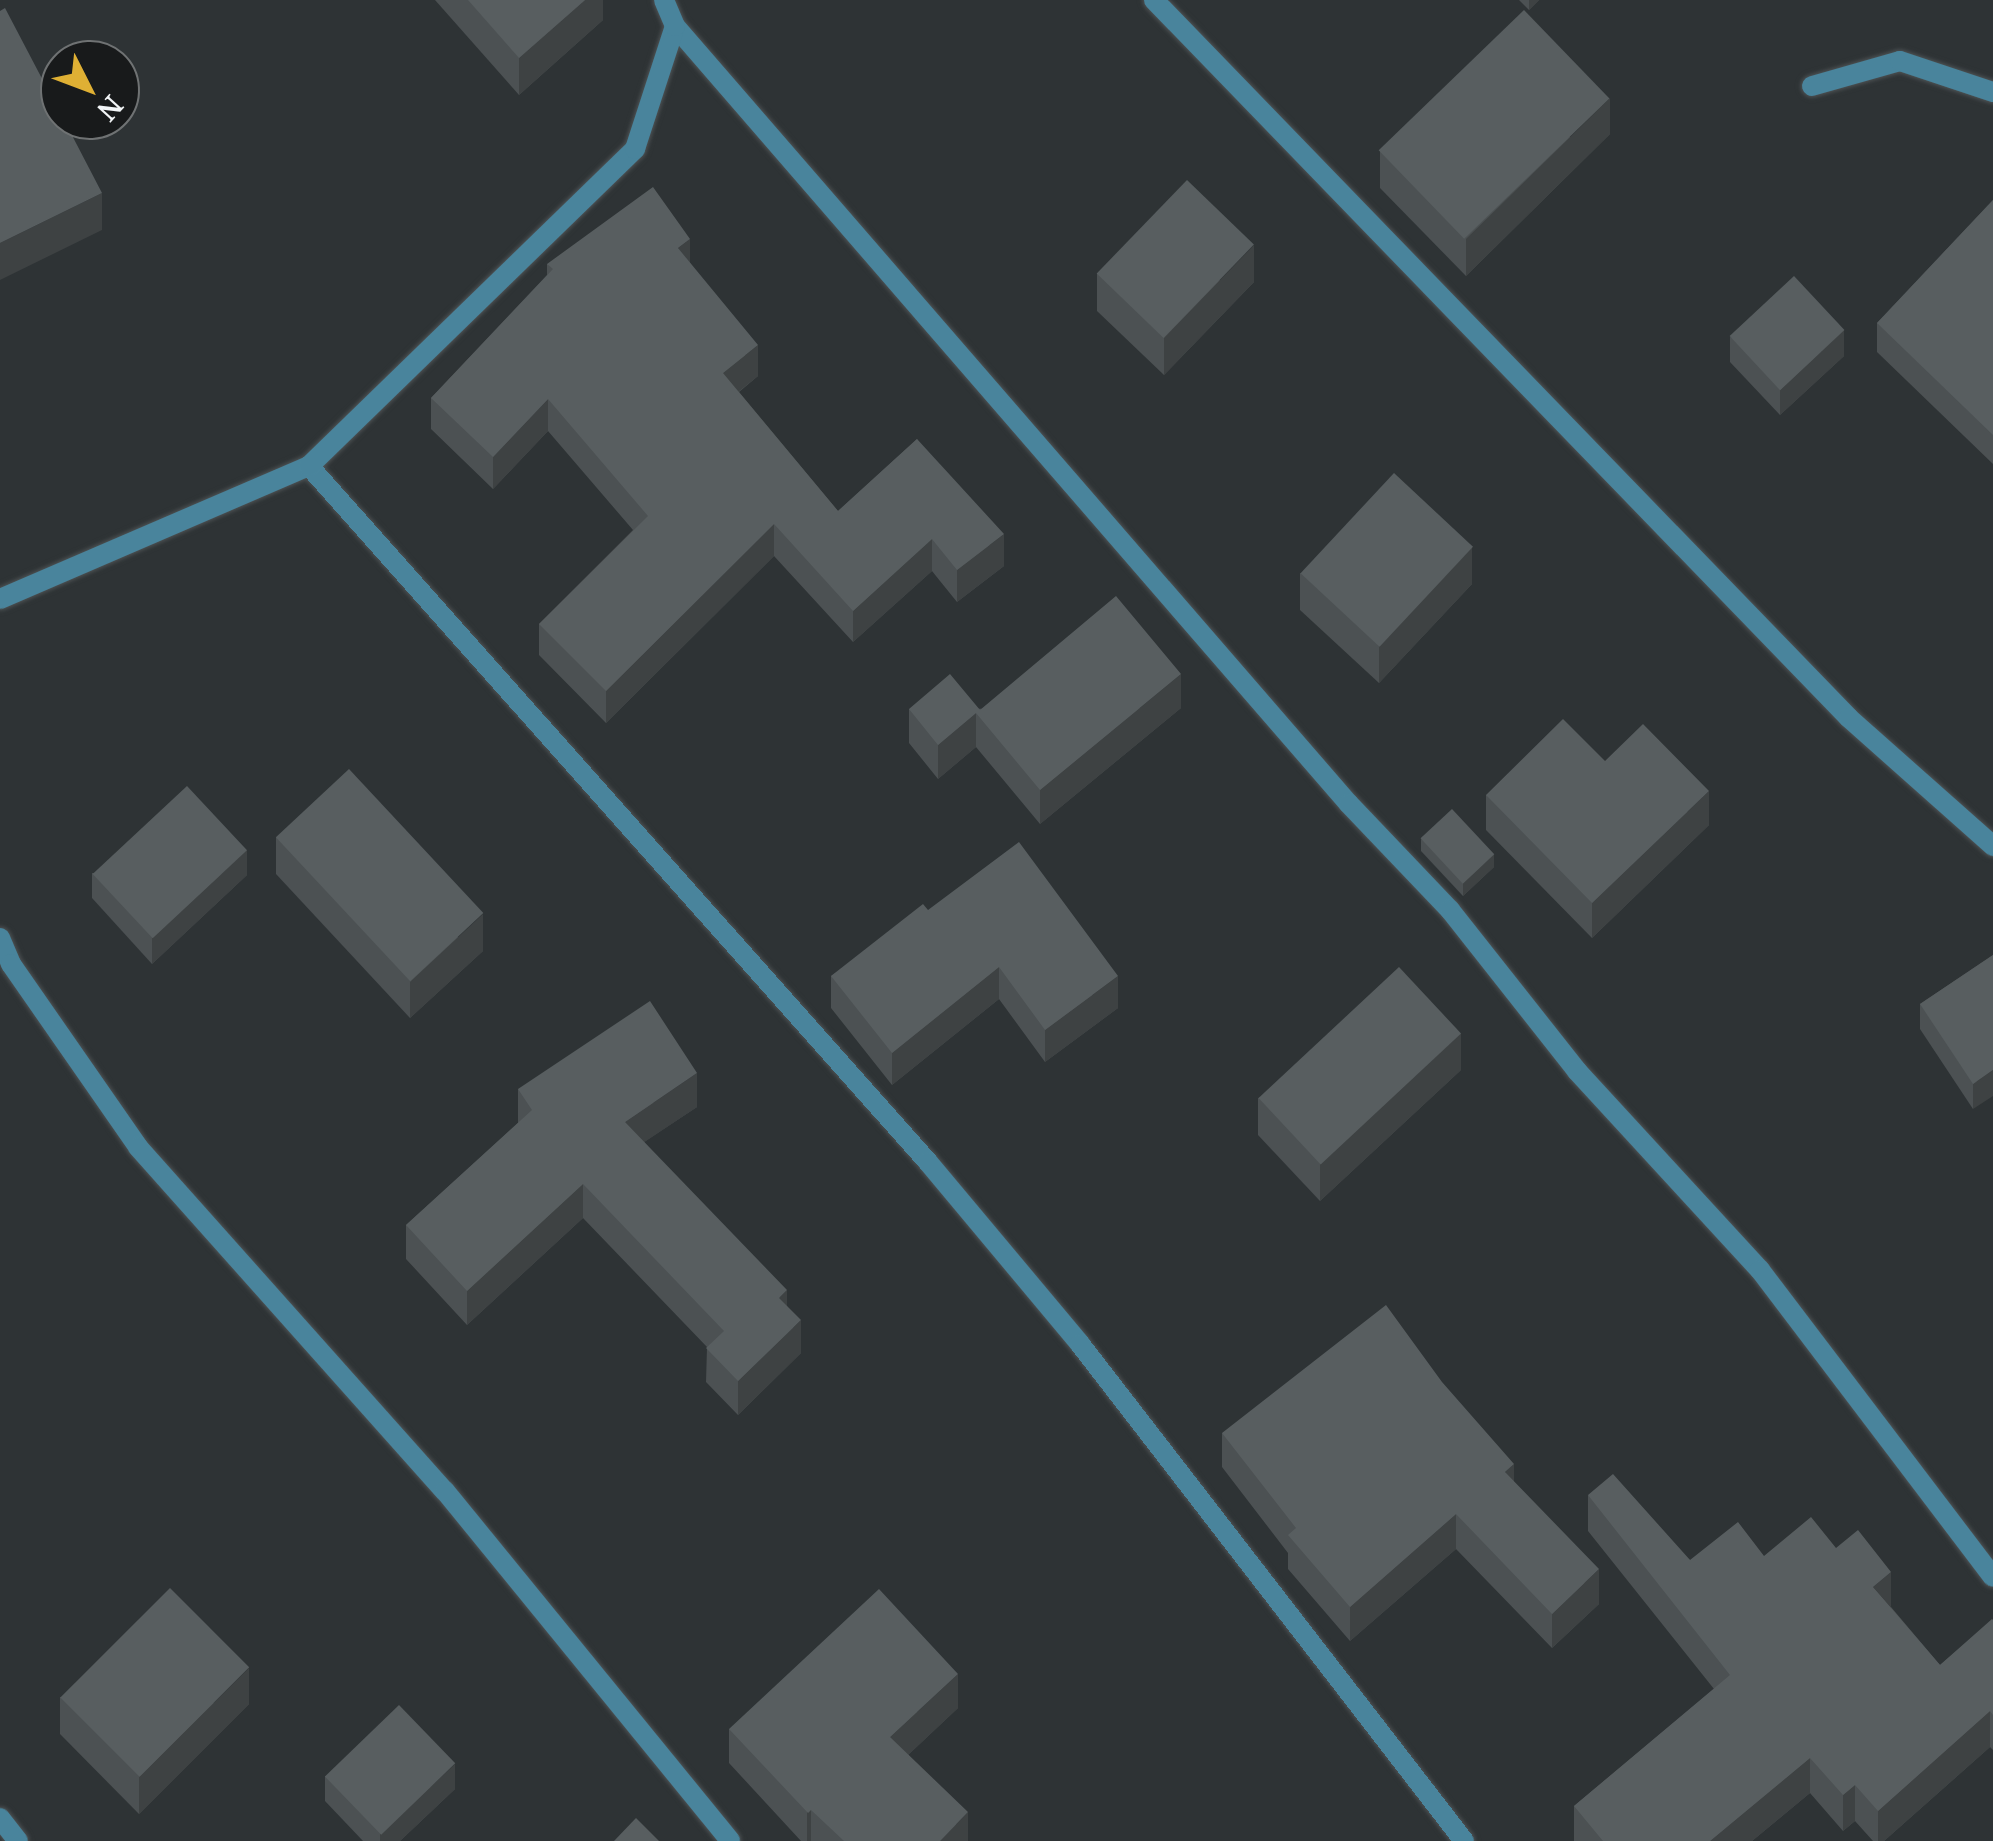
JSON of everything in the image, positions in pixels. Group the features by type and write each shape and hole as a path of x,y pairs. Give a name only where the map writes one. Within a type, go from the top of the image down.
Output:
{"street":[{"path":"664,0 675,26 1349,804 1450,910 1577,1072 1760,1270 1993,1577"},
{"path":"1154,0 1849,718 1993,846"},
{"path":"0,600 310,466 635,149 675,26"},
{"path":"1812,86 1900,60 1993,92"},
{"path":"310,466 928,1162 1080,1344 1464,1841"},
{"path":"0,938 11,964 138,1147 445,1492 730,1841"},
{"path":"0,1818 18,1841"}],"building":[{"path":"468,0 585,0 519,58"},
{"path":"5,8 40,75 40,140 74,140 102,193 0,243 0,11"},
{"path":"1524,10 1609,98 1464,239 1379,150"},
{"path":"1187,180 1254,245 1164,338 1097,274"},
{"path":"653,187 690,239 678,248 758,345 723,373 838,511 917,439 1004,534 957,570 932,539 853,611 774,524 606,691 539,624 648,516 548,399 493,457 431,398 553,269 547,264"},
{"path":"1993,200 1993,435 1877,323"},
{"path":"1794,276 1844,330 1780,390 1730,336"},
{"path":"1394,473 1473,547 1380,647 1301,573"},
{"path":"1116,596 1181,674 1040,790 976,713 938,745 909,709 950,674 980,710"},
{"path":"1563,719 1605,761 1643,724 1709,791 1592,903 1486,795"},
{"path":"349,769 483,913 410,981 276,837"},
{"path":"187,786 247,850 153,938 93,874"},
{"path":"1452,809 1494,854 1463,884 1421,838"},
{"path":"1019,842 1118,976 1045,1030 999,967 892,1053 831,976 923,904 928,910"},
{"path":"1993,955 1993,1070 1973,1084 1920,1004"},
{"path":"1399,967 1461,1034 1321,1164 1259,1098"},
{"path":"650,1001 697,1073 625,1122 787,1290 779,1298 801,1320 738,1381 706,1348 724,1331 583,1184 467,1291 406,1225 532,1110 518,1089"},
{"path":"1386,1305 1442,1382 1514,1464 1505,1472 1599,1569 1552,1614 1456,1514 1350,1607 1288,1535 1296,1528 1222,1433"},
{"path":"1613,1474 1690,1560 1738,1522 1764,1556 1811,1517 1836,1548 1858,1530 1891,1572 1873,1587 1940,1665 1993,1620 1993,1715 1990,1711 1878,1811 1855,1785 1843,1795 1810,1758 1710,1841 1603,1841 1574,1806 1730,1675 1588,1495"},
{"path":"170,1588 249,1667 140,1777 60,1698"},
{"path":"879,1589 958,1674 890,1737 968,1812 940,1841 844,1841 811,1810 808,1813 729,1729"},
{"path":"399,1705 455,1763 381,1835 325,1777"},
{"path":"636,1818 659,1841 614,1841"}]}
